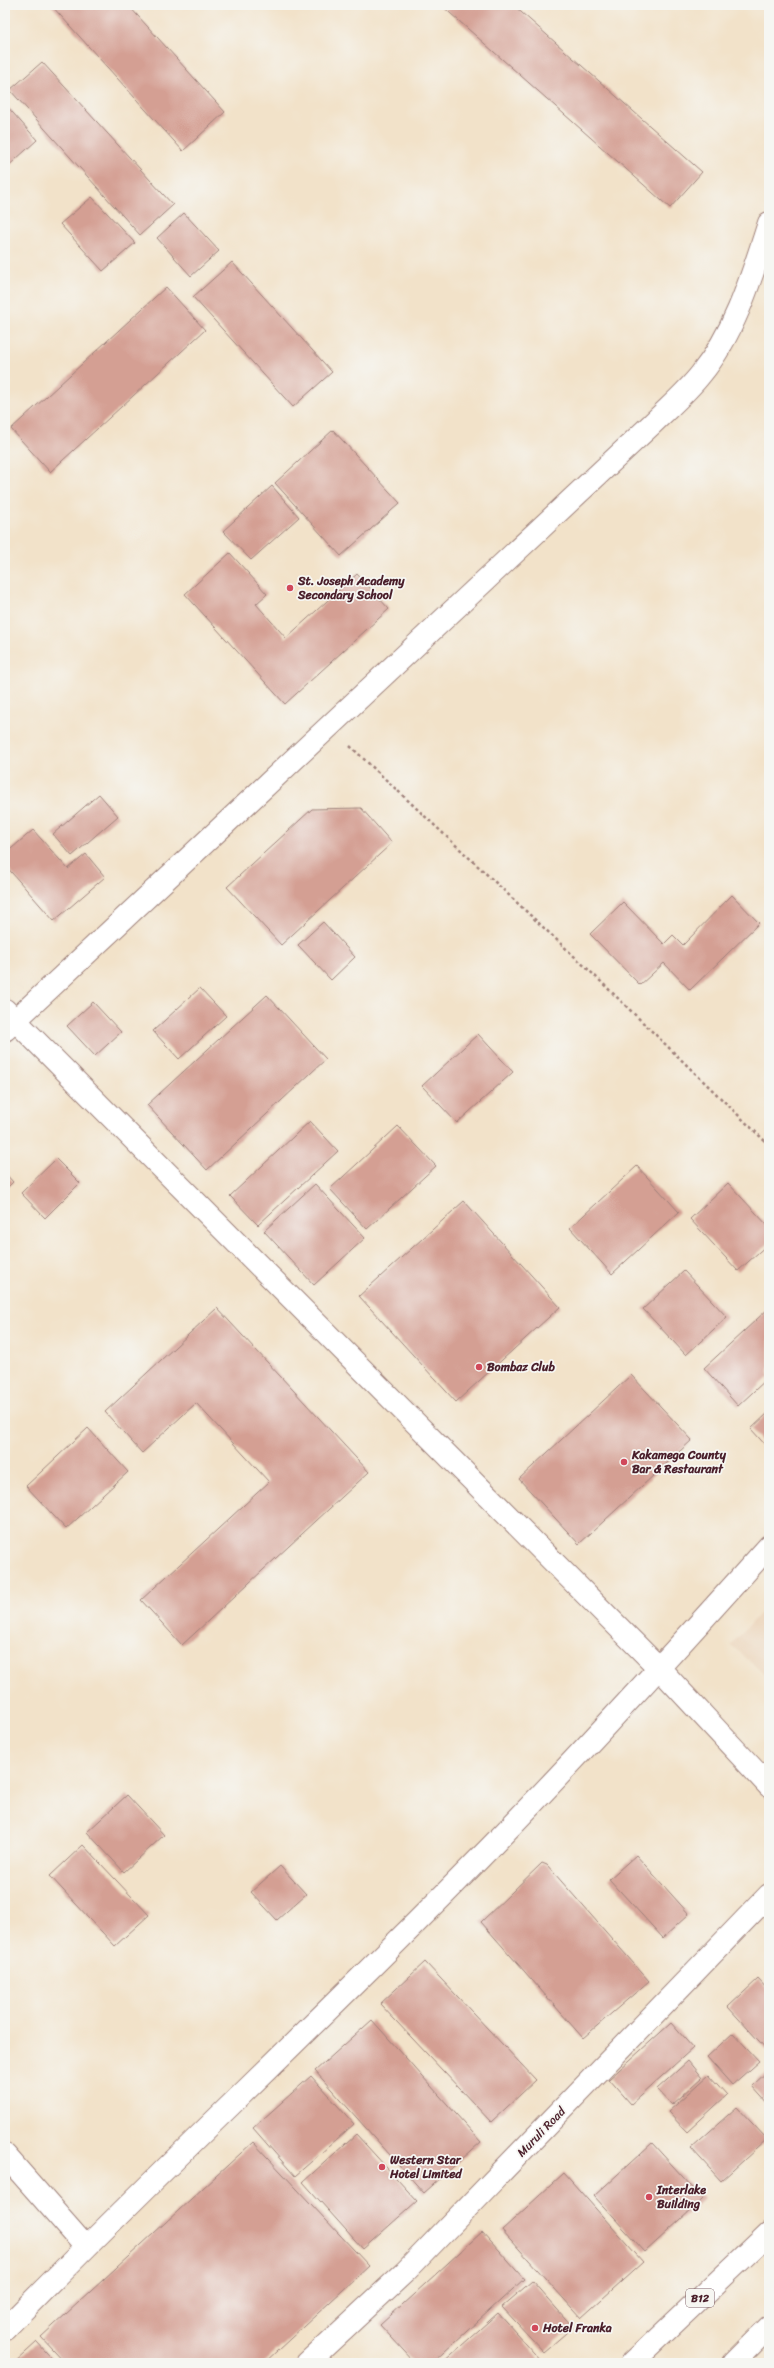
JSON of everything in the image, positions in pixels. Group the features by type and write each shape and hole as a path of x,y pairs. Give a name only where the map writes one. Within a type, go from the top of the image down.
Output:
{"main road":[{"path":"769,223 747,290 726,334 701,373 652,424 329,726 8,1020 659,1668 769,1786"},
{"path":"5,2329 85,2246 477,1861 659,1668 769,1546"},
{"name":"Muruli Road","path":"307,2363 406,2271 769,1895"},
{"path":"5,2155 85,2246"},
{"name":"B12","path":"632,2363 769,2233"},
{"path":"733,2363 769,2327"}],"path":[{"path":"329,726 593,974 769,1145"}],"shaded area":[{"path":"769,1603 769,1678 731,1645"}],"building":[{"path":"51,5 128,5 225,112 183,151"},
{"path":"441,5 513,5 702,172 670,208"},
{"path":"42,62 173,205 140,235 10,90"},
{"path":"5,104 37,140 5,169"},
{"path":"92,197 135,243 103,271 60,224"},
{"path":"184,213 219,251 191,276 157,238"},
{"path":"232,262 332,372 293,407 193,297"},
{"path":"166,287 205,330 50,472 11,429"},
{"path":"333,430 400,503 341,556 275,483"},
{"path":"272,486 299,517 251,560 223,531"},
{"path":"230,553 267,594 256,604 286,638 357,574 389,609 285,704 185,594"},
{"path":"99,794 118,816 72,856 53,834"},
{"path":"361,808 392,843 281,945 227,887 312,809"},
{"path":"33,830 68,869 86,854 105,877 54,921 5,865 5,854"},
{"path":"732,895 759,923 690,990 664,963 640,985 590,934 623,902 664,944 673,935 683,945"},
{"path":"323,922 355,957 331,980 298,945"},
{"path":"200,988 226,1016 179,1059 153,1031"},
{"path":"267,995 326,1059 207,1170 147,1105"},
{"path":"93,1002 121,1032 95,1056 67,1026"},
{"path":"478,1034 513,1072 457,1123 422,1086"},
{"path":"310,1121 338,1151 258,1225 230,1196"},
{"path":"398,1126 436,1166 367,1229 330,1189"},
{"path":"56,1159 80,1183 45,1218 21,1193"},
{"path":"637,1166 679,1212 612,1274 570,1228"},
{"path":"5,1173 13,1182 5,1190"},
{"path":"728,1183 769,1227 769,1243 738,1271 690,1219"},
{"path":"315,1184 365,1238 314,1285 264,1231"},
{"path":"464,1201 560,1307 456,1402 359,1296"},
{"path":"684,1271 727,1317 686,1355 643,1309"},
{"path":"217,1308 369,1472 182,1645 141,1600 269,1482 196,1403 142,1453 105,1412"},
{"path":"769,1308 769,1377 738,1406 704,1368"},
{"path":"631,1375 692,1440 579,1544 519,1479"},
{"path":"769,1412 769,1449 751,1429"},
{"path":"88,1428 128,1472 66,1529 26,1486"},
{"path":"127,1795 164,1835 124,1872 87,1832"},
{"path":"83,1845 149,1915 115,1946 50,1876"},
{"path":"636,1855 689,1914 663,1938 609,1879"},
{"path":"542,1863 547,1865 649,1981 583,2038 481,1922"},
{"path":"280,1866 306,1894 277,1920 251,1892"},
{"path":"425,1962 536,2080 491,2122 380,2004"},
{"path":"758,1979 769,1991 769,2052 728,2007"},
{"path":"372,2020 481,2142 424,2193 315,2071"},
{"path":"671,2023 693,2048 631,2104 609,2079"},
{"path":"733,2033 759,2061 732,2085 707,2057"},
{"path":"688,2061 702,2078 672,2105 657,2089"},
{"path":"769,2070 769,2105 752,2086"},
{"path":"709,2075 727,2095 687,2132 668,2112"},
{"path":"311,2076 354,2124 295,2176 253,2128"},
{"path":"737,2107 767,2139 721,2181 691,2148"},
{"path":"356,2134 417,2201 363,2249 303,2182"},
{"path":"253,2142 369,2266 264,2363 65,2363 41,2337"},
{"name":"Interlake Building","path":"652,2143 703,2199 645,2252 594,2196"},
{"path":"564,2173 643,2262 581,2318 502,2230"},
{"path":"482,2232 524,2279 432,2363 415,2363 380,2325"},
{"path":"532,2281 573,2327 544,2352 502,2307"},
{"path":"498,2313 543,2363 442,2363"},
{"path":"37,2342 56,2363 14,2363"}],"place":[{"name":"St. Joseph Academy Secondary School","path":"290,588"},
{"name":"Bombaz Club","path":"479,1367"},
{"name":"Kakamega County Bar & Restaurant","path":"624,1462"},
{"name":"Western Star Hotel Limited","path":"382,2167"},
{"name":"Interlake Building","path":"649,2197"},
{"name":"Hotel Franka","path":"535,2328"}]}
